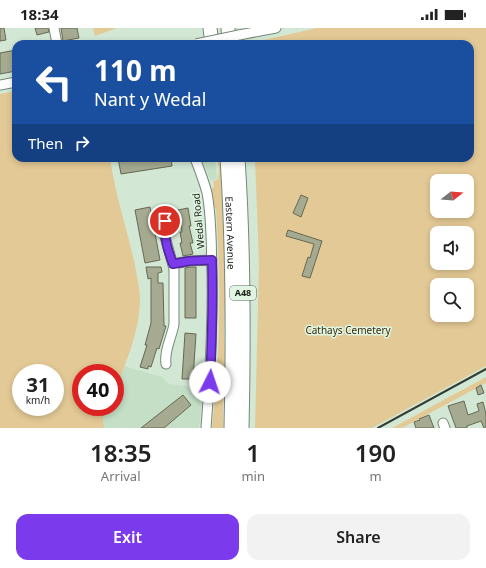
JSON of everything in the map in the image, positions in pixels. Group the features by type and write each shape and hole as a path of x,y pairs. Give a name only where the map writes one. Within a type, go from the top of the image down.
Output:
{"highway":[{"path":"210,28 212,40"},
{"path":"216,28 218,40"},
{"name":"Eastern Avenue","path":"227,162 232,276 231,428"},
{"name":"Eastern Avenue","path":"238,162 243,275 242,428"}],"street":[{"path":"54,28 56,40"},
{"path":"214,40 276,28"},
{"path":"0,85 12,83"},
{"name":"Wedal Road","path":"196,162 207,194 212,260 212,350 206,428"},
{"path":"165,221 164,233 174,269 174,324 165,358 166,364"},
{"path":"173,264 189,261 212,260"}],"shaded area":[{"path":"203,162 215,162 217,178 211,181"},
{"path":"124,366 162,377 169,384 203,388 199,428 104,428 104,416 124,416"}],"green space":[{"path":"93,28 117,28 95,36"},
{"name":"Cathays Cemetery","path":"317,28 486,28 486,366 372,428 255,428 259,264 255,162 474,162 474,40 264,40"},
{"path":"12,92 12,162 111,162 139,288 139,313 135,335 124,367 124,364 72,364 72,416 104,416 104,428 0,428 0,94"},
{"path":"218,162 220,162 221,171 225,231 225,377 223,428 212,428 218,356 219,286 216,209 210,192 214,186 213,181 218,179"},
{"path":"486,377 486,383 402,428 392,428"}],"building":[{"path":"0,28 4,28 6,40 0,41"},
{"path":"35,28 48,28 49,32 37,35"},
{"path":"61,28 77,28 79,38 63,40"},
{"path":"12,51 12,72 0,74 0,53"},
{"path":"119,162 172,162 172,166 121,174"},
{"path":"301,195 308,198 301,217 293,213"},
{"path":"150,207 160,260 145,263 135,210"},
{"path":"188,208 191,226 189,226 193,243 190,243 193,254 183,256 180,243 182,243 180,232 182,232 178,210"},
{"path":"288,230 322,241 310,278 302,276 314,244 286,236"},
{"path":"146,267 161,267 162,272 158,273 158,283 163,283 164,326 166,326 159,349 157,348 151,367 148,366 148,369 140,367 147,345 145,345 151,323 151,278 148,279"},
{"path":"196,267 196,318 185,318 185,268"},
{"path":"185,333 196,334 193,379 182,379"},
{"path":"481,385 484,393 478,395 476,388"},
{"path":"183,395 191,405 164,428 141,428"},
{"path":"464,401 468,415 479,411 477,404 483,402 486,414 486,428 484,428 481,421 467,426 467,428 456,428 448,406"},
{"path":"429,415 434,428 416,428 414,422"}],"railway":[{"path":"378,428 486,369"}],"route":[{"path":"165,221 164,233 173,264 189,261 212,260 212,350 210,382"}]}
